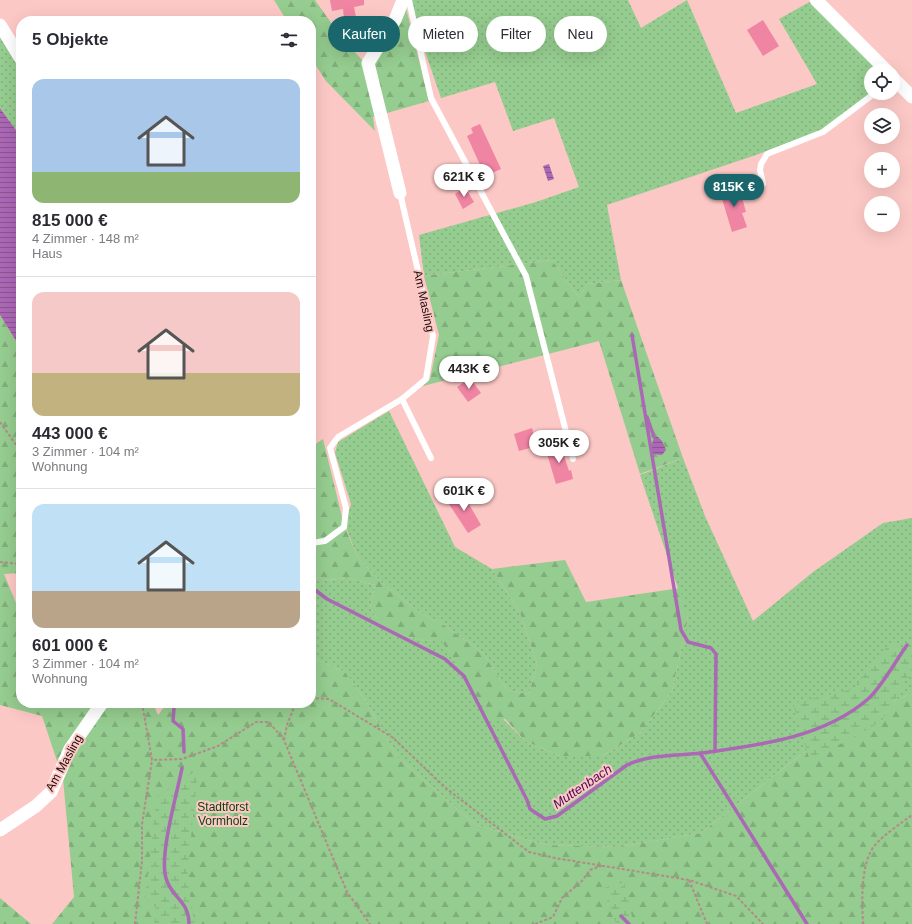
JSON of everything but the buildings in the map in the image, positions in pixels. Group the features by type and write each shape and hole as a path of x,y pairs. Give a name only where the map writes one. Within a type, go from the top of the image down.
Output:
{"street":[{"name":"Am Masling","path":"400,193 368,63 395,20 403,0"},
{"path":"816,0 879,64"},
{"path":"0,25 16,51"},
{"path":"900,85 912,97"},
{"name":"Am Masling","path":"0,830 36,806 51,792 70,749 99,708"}],"lane":[{"path":"409,0 431,98 526,276 573,459"},
{"path":"763,184 760,170 761,164 767,154 823,132 866,100"},
{"name":"Am Masling","path":"316,542 325,540 344,526 346,508 330,448 338,437 402,399 426,379 432,336 400,193"},
{"path":"402,399 431,458"}],"path":[{"path":"0,422 16,445"},
{"path":"0,562 16,564"},
{"path":"316,698 329,698 392,737 447,789 529,852 555,858 689,880 736,896 763,924"},
{"path":"135,924 142,861 142,824 152,760 143,708"},
{"path":"284,740 287,725 294,708"},
{"path":"152,760 182,759 218,746 256,722 269,722 284,740 347,892 370,924"},
{"path":"863,924 862,900 867,861 875,845 912,814"},
{"path":"535,924 553,917 562,898 581,882 590,870 602,866"},
{"path":"689,880 707,924"}],"green space":[{"path":"274,0 315,0 328,18 328,52 355,52 368,66 377,52 400,52 400,17 406,8 408,16 408,52 417,52 429,101 373,117 375,131 326,81 316,66 316,16 284,16"},
{"path":"411,0 628,0 641,28 687,0 736,113 817,84 779,19 813,0 872,64 864,64 864,98 821,130 756,155 607,205 621,280 587,284 579,298 552,260 424,276 419,235 536,202 579,187 554,118 513,131 495,82 441,98 425,52 478,52 478,16 415,16"},
{"path":"0,35 16,59 16,130 0,108"},
{"path":"552,260 579,298 587,284 621,280 683,458 640,474 599,341 423,386 430,379 439,335 424,276"},
{"name":"Stadtforst Vormholz","path":"0,315 16,341 16,573 4,574 16,603 16,708 155,708 158,715 163,708 316,708 316,659 345,672 367,703 397,757 476,825 546,845 618,847 701,833 836,727 912,693 912,924 52,924 74,897 63,779 42,716 0,705"},
{"path":"389,411 455,547 492,569 520,613 537,664 529,694 507,690 483,653 441,623 422,614 381,582 357,556 345,525 351,504 335,453 338,442"},
{"path":"323,439 344,525 357,556 381,582 422,614 441,623 483,653 507,690 529,694 537,664 520,613 492,569 565,560 586,602 680,588 688,618 672,691 640,733 602,756 560,756 525,741 505,719 492,721 441,640 425,641 386,631 370,608 375,585 348,578 328,580 316,577 316,444"},
{"path":"683,458 705,516 753,621 813,572 883,523 912,518 912,693 836,727 701,833 618,847 546,845 476,825 397,757 367,703 345,672 316,659 316,577 328,580 348,578 375,585 370,608 386,631 425,641 441,639 470,686 525,741 560,756 602,756 640,733 672,691 688,618 640,475"},
{"path":"891,642 912,653 912,670 882,721 847,741 809,758 793,703 853,689"},
{"path":"198,769 187,877 195,924 154,924 157,909 145,897 157,797"},
{"path":"624,882 632,917 626,924 617,924 611,913 603,888"},
{"path":"0,898 31,924 0,924"}],"shaded area":[{"path":"0,108 16,130 16,341 0,315"},
{"path":"549,164 554,179 548,181 543,166"},
{"path":"654,437 658,437 662,441 666,450 662,455 652,454 651,448"}],"waterway":[{"path":"632,335 681,630 688,642 711,648 716,654 715,751"},
{"path":"647,417 654,437"},
{"name":"Muttenbach","path":"316,591 327,599 445,659 464,676 527,800 530,809 545,819 557,816 627,765 636,761 654,757 702,753 768,743 790,738 831,723 850,712 873,694 907,645"},
{"path":"174,708 173,721 183,729 184,752"},
{"path":"700,753 807,924"},
{"path":"182,768 167,840 164,868 168,885 183,904 188,916 189,924"},
{"path":"621,916 629,924"}]}
